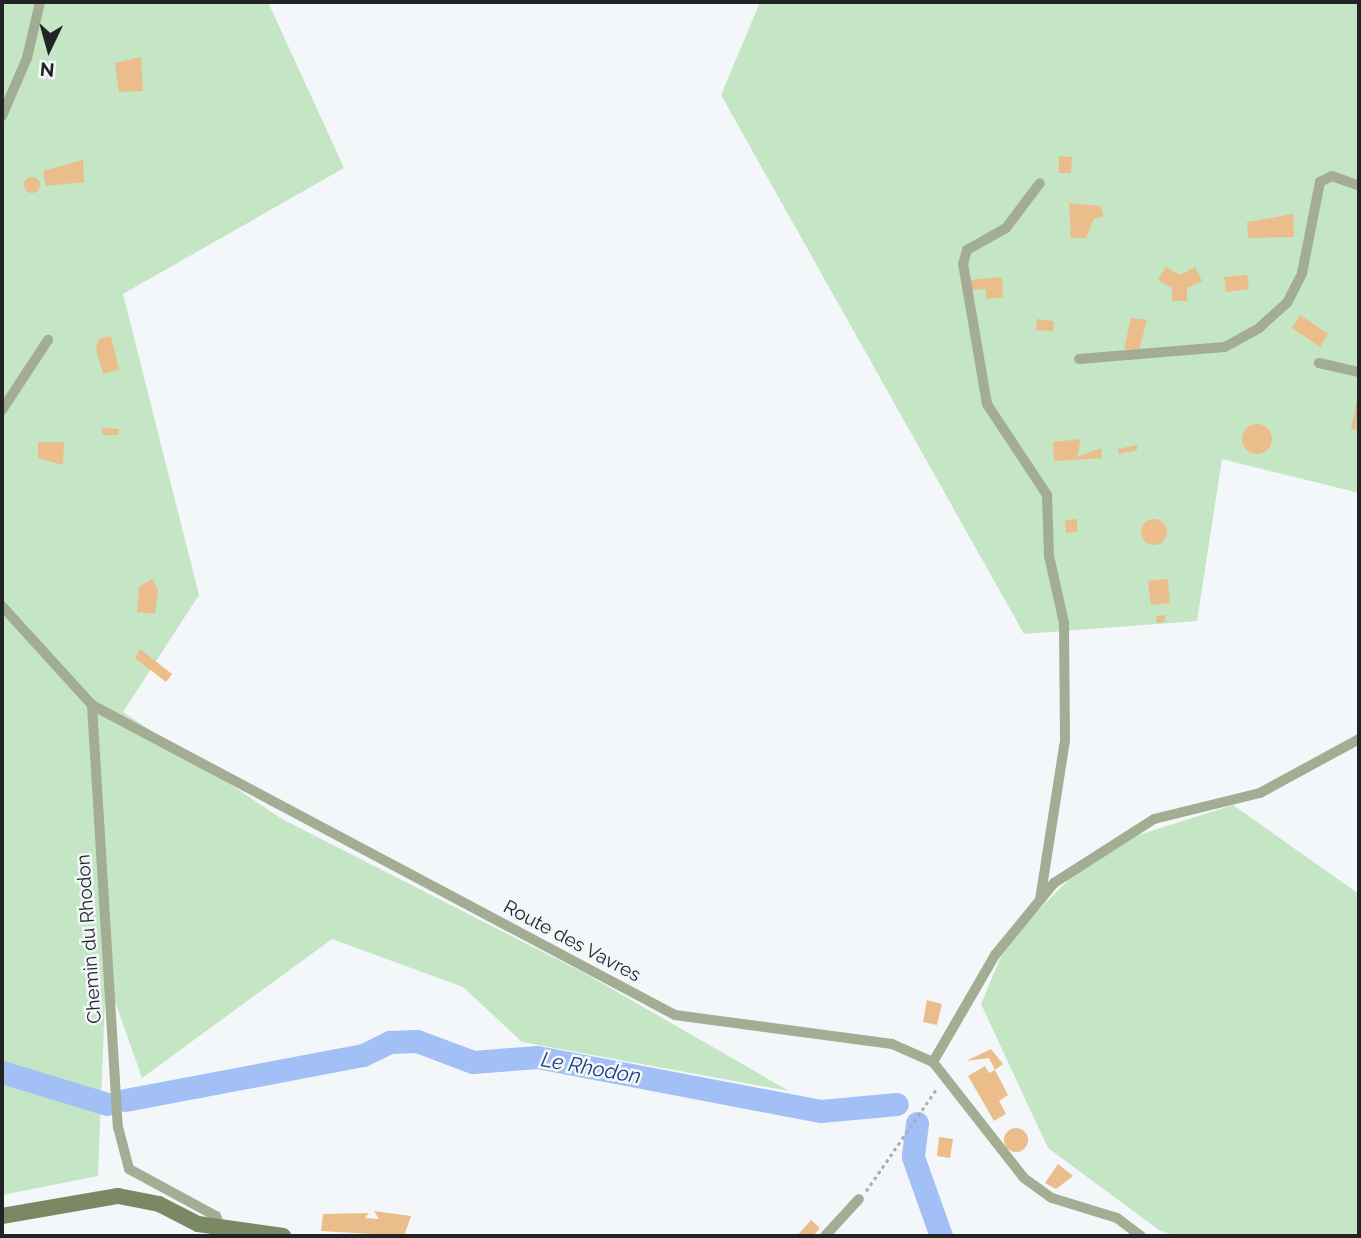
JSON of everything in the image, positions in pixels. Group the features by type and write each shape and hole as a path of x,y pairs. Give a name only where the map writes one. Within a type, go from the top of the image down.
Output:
{"main road":[{"path":"2,1216 118,1196 159,1204 221,1229 283,1236"}],"street":[{"path":"2,116 27,58 40,2"},
{"path":"1079,359 1225,347 1259,328 1287,303 1303,273 1320,183 1332,176 1359,186"},
{"path":"1040,183 1006,228 967,250 963,264 987,404 1047,495 1049,556 1064,623 1065,740 1040,900"},
{"path":"2,410 48,340"},
{"path":"1319,363 1359,372"},
{"name":"Route des Vavres","path":"2,606 92,705 675,1015 892,1044 933,1062 1024,1178 1052,1198 1117,1218 1141,1236"},
{"name":"Chemin du Rhodon","path":"92,705 118,1127 129,1169 216,1216 221,1229"},
{"path":"933,1062 995,955 1054,883 1154,819 1260,793 1359,738"},
{"path":"825,1236 859,1199"}],"path":[{"path":"859,1199 930,1105 943,1073"}],"green space":[{"path":"2,2 268,2 344,168 123,294 199,595 123,712 282,819 586,974 789,1091 522,1042 463,987 332,939 142,1078 106,976 98,1176 2,1195"},
{"path":"760,2 1359,2 1359,493 1222,459 1197,621 1024,634 721,95"},
{"path":"1233,805 1359,894 1359,1236 1176,1236 1159,1230 1048,1148 981,1004 1007,942 1101,847"}],"building":[{"path":"141,57 143,91 119,92 115,63"},
{"path":"1059,156 1072,157 1071,173 1059,173"},
{"path":"83,160 84,182 46,186 43,171"},
{"path":"32,177 38,179 38,191 32,193 26,191 24,185 26,179"},
{"path":"1069,203 1101,206 1103,217 1094,218 1086,238 1071,238"},
{"path":"1293,214 1294,237 1248,238 1247,222"},
{"path":"1166,267 1180,275 1195,267 1202,281 1187,288 1187,301 1172,301 1172,288 1158,280"},
{"path":"1247,275 1249,289 1226,292 1224,277"},
{"path":"1002,277 1003,297 986,299 986,289 971,290 970,280"},
{"path":"1300,315 1328,334 1320,347 1292,328"},
{"path":"1131,318 1147,320 1139,351 1124,349"},
{"path":"1037,319 1054,321 1053,331 1036,330"},
{"path":"111,336 119,369 103,374 96,349 99,339"},
{"path":"1359,395 1359,430 1351,429"},
{"path":"1257,424 1268,428 1272,439 1268,450 1257,454 1246,450 1242,439 1246,428"},
{"path":"102,428 119,429 118,435 102,435"},
{"path":"1081,439 1077,457 1101,448 1102,458 1054,461 1053,442"},
{"path":"38,442 64,442 63,465 38,458"},
{"path":"1137,445 1137,450 1119,454 1118,449"},
{"path":"1077,519 1077,532 1066,533 1065,520"},
{"path":"1154,519 1163,523 1167,532 1163,541 1154,545 1145,541 1141,532 1145,523"},
{"path":"152,579 158,590 155,614 137,612 139,587"},
{"path":"1168,579 1170,603 1151,605 1148,581"},
{"path":"1165,615 1165,622 1157,623 1156,616"},
{"path":"140,649 172,674 166,682 135,658"},
{"path":"927,1000 942,1004 937,1025 923,1022"},
{"path":"991,1049 1003,1064 995,1070 989,1058 966,1061"},
{"path":"985,1066 989,1073 995,1070 1008,1095 999,1101 1006,1114 994,1121 968,1076"},
{"path":"1016,1128 1024,1132 1028,1140 1024,1148 1016,1152 1008,1148 1004,1140 1008,1132"},
{"path":"939,1137 953,1139 950,1158 937,1156"},
{"path":"1058,1164 1073,1176 1056,1189 1045,1183"},
{"path":"374,1211 411,1216 404,1236 321,1231 323,1214 369,1213 365,1218 379,1219"},
{"path":"811,1220 820,1228 813,1236 797,1236"}],"waterway":[{"name":"Le Rhodon","path":"125,1100 363,1055 390,1042 417,1041 473,1062 537,1057 821,1111 897,1104"},
{"name":"Le Rhodon","path":"2,1072 107,1104"},
{"name":"Le Rhodon","path":"917,1123 913,1157 941,1236"}]}
